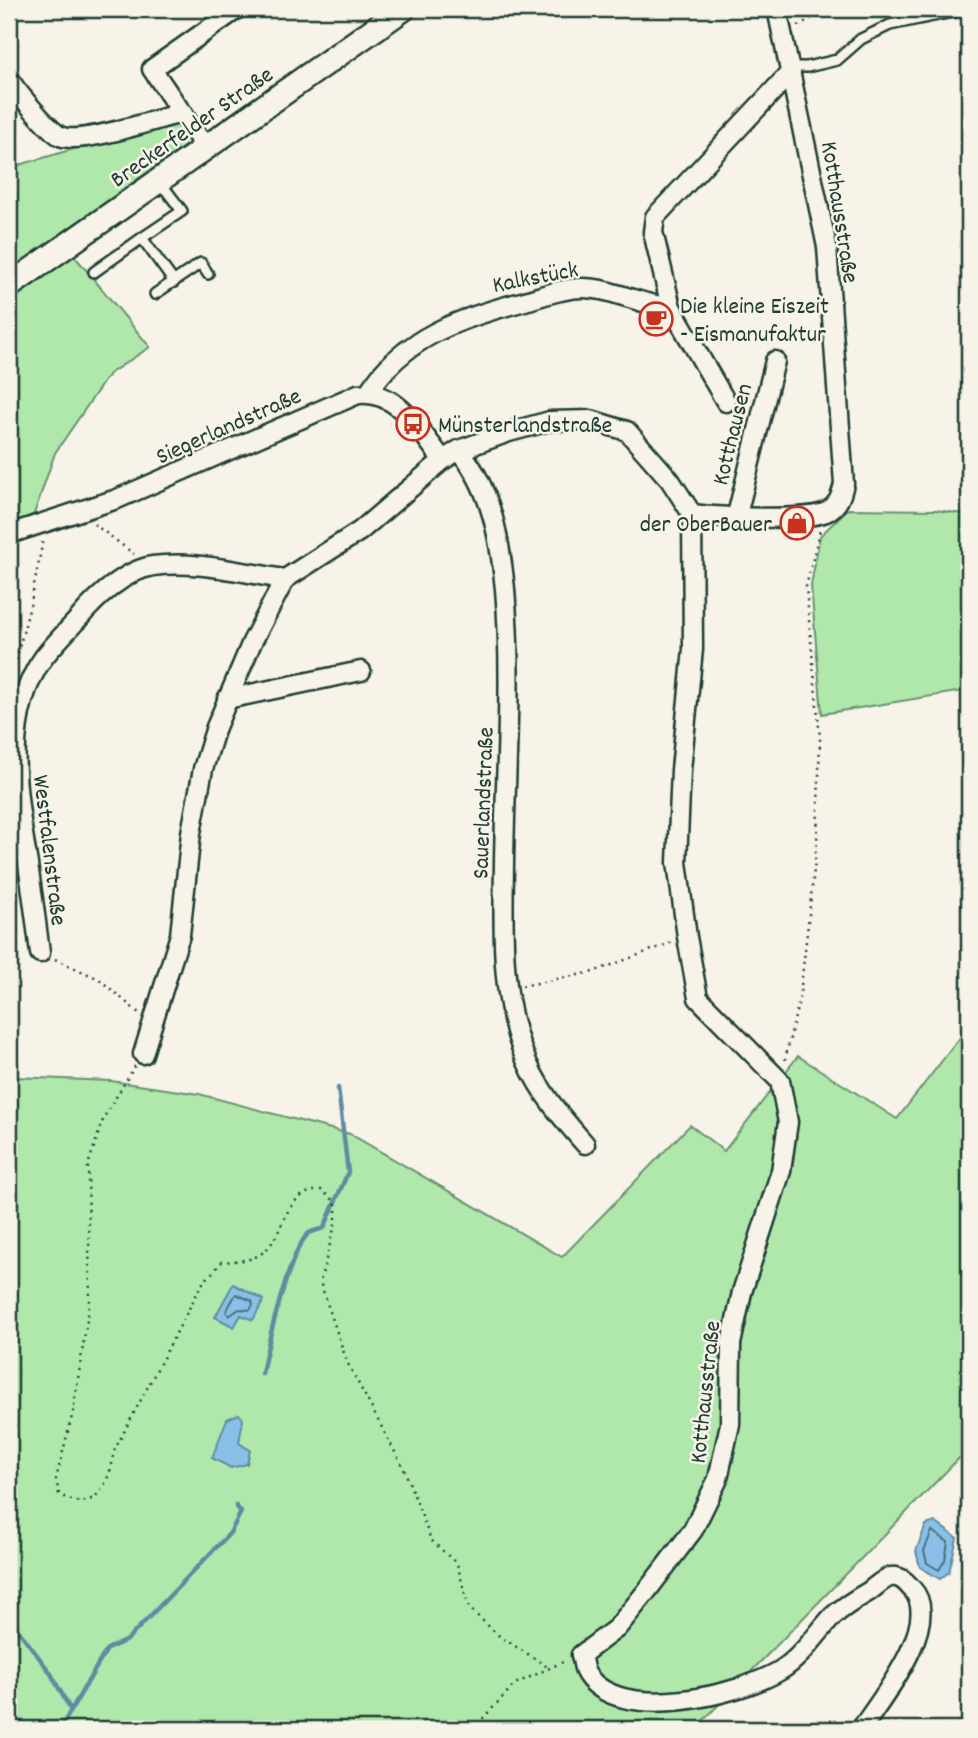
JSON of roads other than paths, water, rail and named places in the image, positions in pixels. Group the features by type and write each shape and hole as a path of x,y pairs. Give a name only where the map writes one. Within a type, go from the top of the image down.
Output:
{"main road":[{"name":"Breckerfelder Straße","path":"9,286 403,9"}],"street":[{"path":"205,147 152,69 237,9"},
{"name":"Kotthausstraße","path":"736,519 825,513 839,502 844,484 827,247 777,9"},
{"path":"726,402 668,307 653,232 654,217 790,69"},
{"path":"9,79 20,97 61,136 87,139 183,113"},
{"name":"Kalkstück","path":"368,393 393,360 442,327 475,314 583,288 615,292 668,307"},
{"name":"Kotthausen","path":"736,519 775,361"},
{"path":"368,393 388,399 399,407 443,460"},
{"name":"Siegerlandstraße","path":"9,534 117,499 332,405 368,393"},
{"path":"143,1054 180,935 196,803 206,758 251,642 285,579 360,531 443,460 460,450 550,421 605,422 636,438 670,480 692,514 736,519"},
{"name":"Sauerlandstraße","path":"460,450 478,480 494,518 505,598 509,699 503,905 509,1005 527,1062 550,1102 585,1144"},
{"name":"Kotthausstraße","path":"692,514 694,649 681,770 677,862 687,937 698,998 780,1081 788,1122 781,1171 742,1292 731,1344 730,1424 718,1479 693,1530 646,1592 617,1628 581,1655 586,1674 601,1689 639,1702 680,1700 736,1689 783,1669 836,1613 889,1577 902,1578 915,1592 922,1608 921,1626 895,1678 861,1729"},
{"name":"Westfalenstraße","path":"40,953 20,821 15,758 16,732 26,696 43,658 90,605 126,577 150,566 181,564 285,579"},
{"path":"227,699 361,671"}],"lane":[{"path":"790,69 837,60 861,39 890,25 967,9"},
{"path":"94,272 182,211 158,180"},
{"path":"142,238 174,282"},
{"path":"155,295 201,263 208,274"}],"water":[{"path":"233,1284 264,1300 253,1320 241,1315 234,1327 215,1317"},
{"path":"239,1414 243,1419 239,1443 250,1450 247,1464 231,1468 212,1458 227,1419"},
{"path":"935,1522 957,1538 949,1572 940,1579 920,1567 916,1551 926,1525"}],"waterway":[{"path":"262,1374 280,1300 294,1258 309,1233 324,1228 348,1172 338,1088"},
{"path":"60,1729 107,1649 127,1640 230,1533 241,1512 236,1506"},
{"path":"9,1618 50,1672 70,1709"}],"place":[{"name":"Die kleine Eiszeit - Eismanufaktur","path":"656,319"},
{"name":"Münsterlandstraße","path":"413,424"},
{"name":"der OberBauer","path":"797,523"}]}
